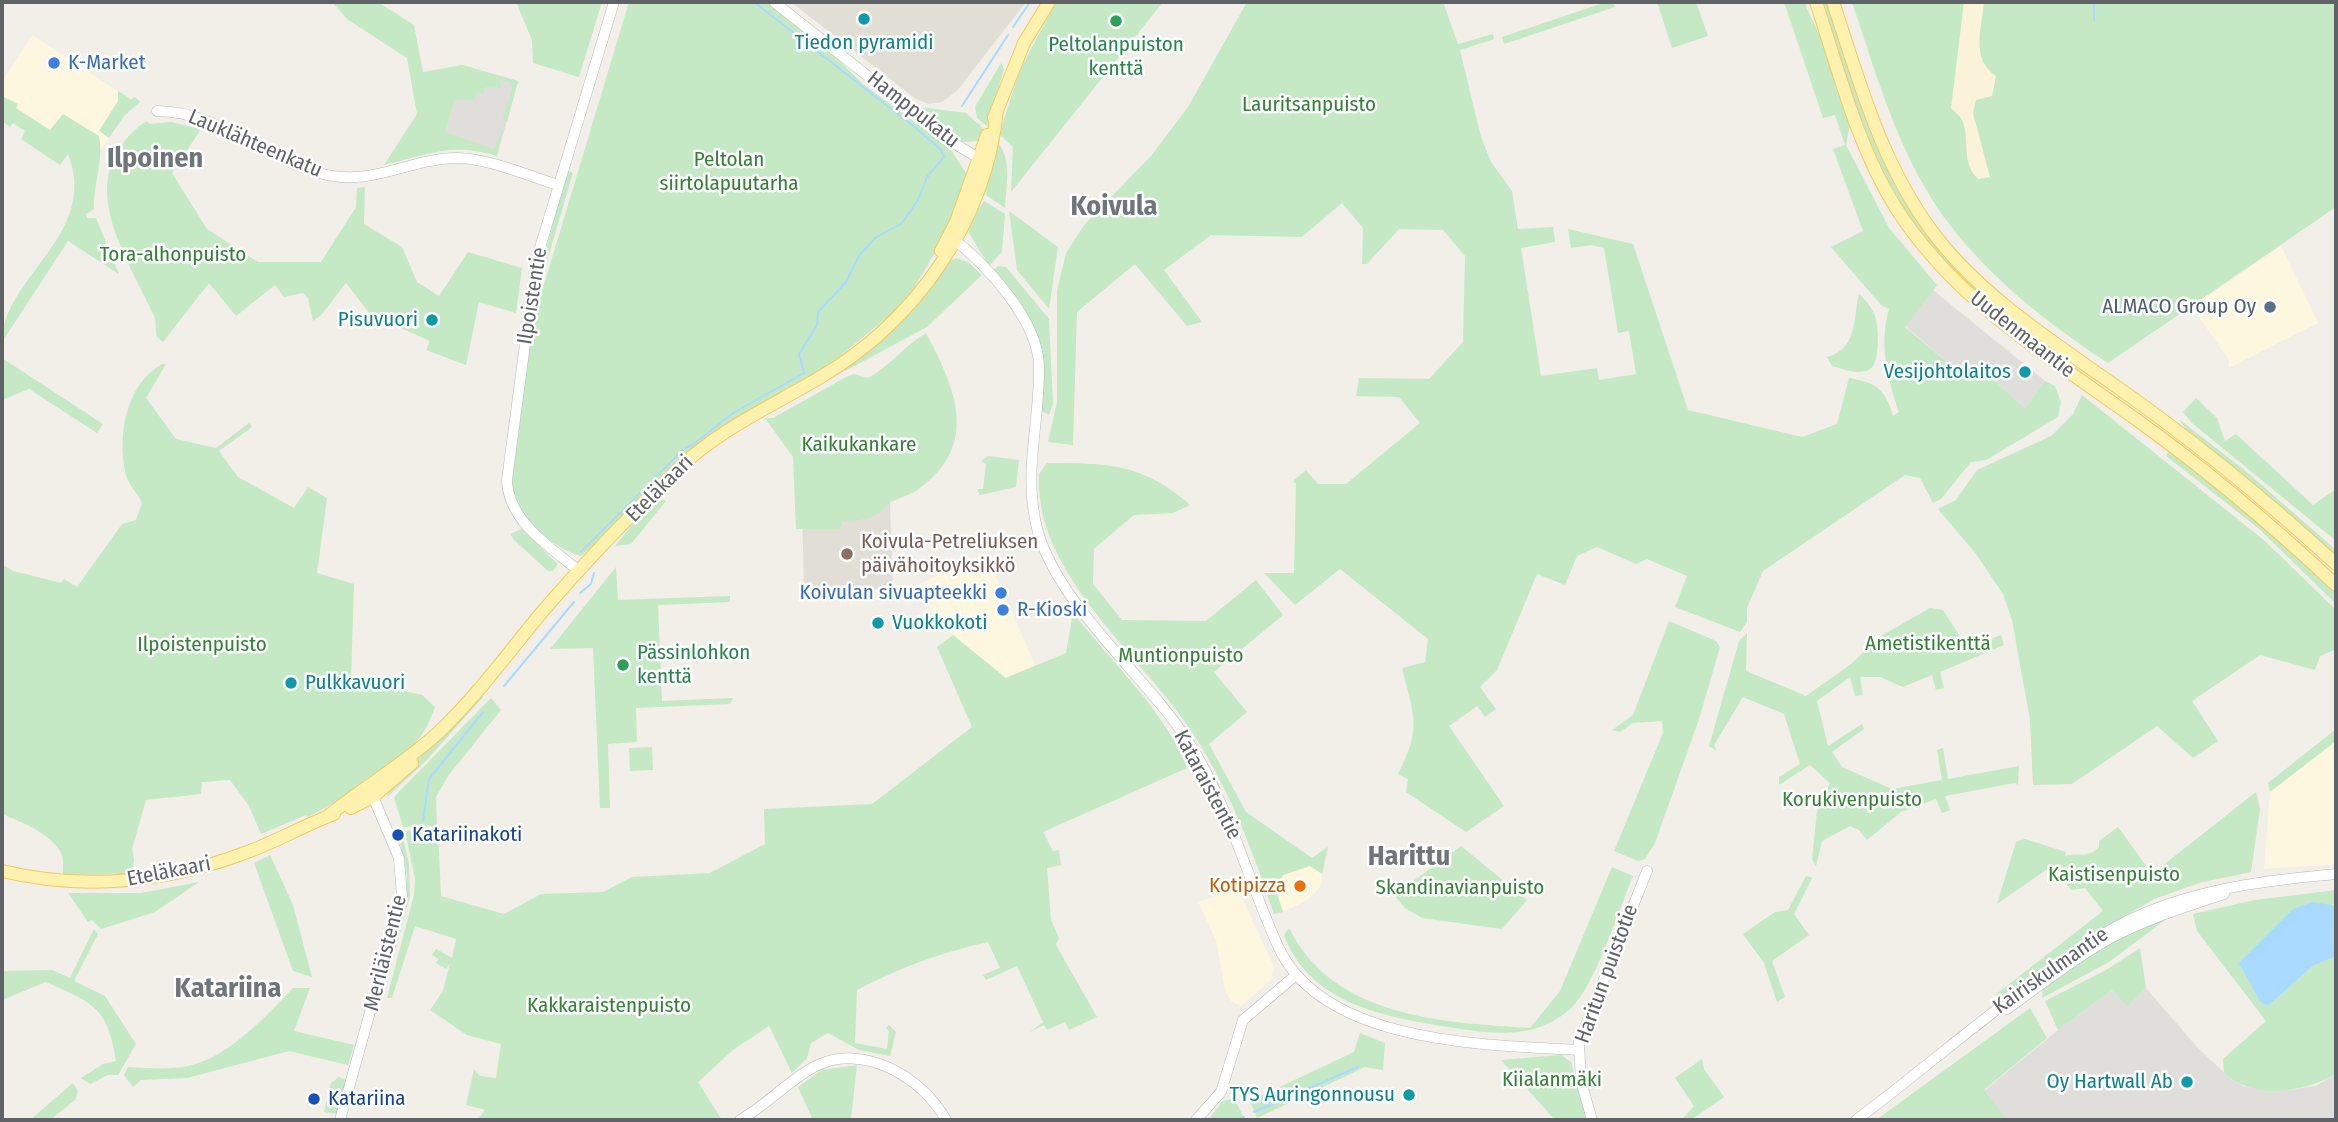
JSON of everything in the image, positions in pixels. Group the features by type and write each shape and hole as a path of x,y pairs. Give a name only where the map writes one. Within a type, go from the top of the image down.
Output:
{"main road":[{"name":"Eteläkaari","path":"2,872 40,880 80,883 164,876 228,860 328,816 372,792 428,749 437,734 579,571 689,459 719,436 846,360 901,311 935,273 953,238 974,209 983,160 997,110 1024,43 1049,2"},
{"name":"Uudenmaantie","path":"1816,2 1859,133 1898,210 1951,278 1997,319 2214,479 2336,585"},
{"name":"Uudenmaantie","path":"1833,2 1880,140 1920,215 1947,250 2010,309 2262,497 2336,564"}],"street":[{"name":"Ilpoistentie","path":"579,571 518,515 507,486 536,261 614,2"},
{"name":"Hamppukatu","path":"774,2 950,141 983,160"},
{"name":"Lauklähteenkatu","path":"157,111 196,117 276,156 331,176 377,176 434,160 458,158 558,185"},
{"name":"Kataraistentie","path":"953,238 1019,310 1036,345 1039,367 1029,489 1040,537 1052,563 1081,608 1195,752 1238,841 1279,948 1296,975 1346,1012 1396,1029 1521,1047 1578,1050"},
{"name":"Meriläistentie","path":"340,1120 402,897 399,858 372,792"},
{"name":"Haritun puistotie","path":"1592,1120 1581,1081 1578,1050 1594,1001 1647,871"},
{"name":"Kairiskulmantie","path":"1856,1120 2072,953 2139,915 2197,894 2244,884 2336,874"},
{"name":"Kairiskulmantie","path":"1874,1107 1919,1077 2075,960 2143,922 2235,892 2336,880"},
{"path":"1196,1120 1221,1091 1244,1020 1296,975"},
{"path":"740,1120 764,1107 816,1066 845,1061 891,1068 913,1080 937,1103 946,1120"}],"shaded area":[{"path":"791,2 1026,2 957,91 942,102 929,104 916,99"},
{"path":"32,35 133,101 90,167 2,109 2,82"},
{"path":"462,65 518,81 497,156 461,145 436,150"},
{"path":"2281,246 2318,323 2229,368 2229,360 2192,307"},
{"path":"1933,290 2045,381 2025,408 1982,370 1971,382 1905,326"},
{"name":"Koivula-Petreliuksen päivähoitoyksikkö","path":"890,503 893,589 808,592 804,588 802,509"},
{"path":"986,554 1035,665 1005,678 935,620 919,584"},
{"path":"2336,741 2336,864 2264,869 2270,792"},
{"path":"1310,866 1322,874 1320,887 1309,899 1283,912 1277,893 1283,875"},
{"path":"1238,889 1274,967 1271,980 1241,1006 1231,1001 1225,990 1216,940 1198,902"},
{"path":"2146,988 2198,1048 2232,1080 2246,1087 2289,1090 2315,1086 2336,1074 2336,1120 2008,1120 1984,1091 2112,990 2127,1007"}],"green space":[{"path":"332,2 378,2 414,25 423,72 462,65 518,81 507,122 503,119 512,89 509,81 500,80 501,88 485,87 483,94 477,92 474,100 454,100 445,132 494,149 503,128 497,156 452,150 384,165 417,114 407,58 347,19"},
{"path":"516,2 602,2 579,77 533,63 532,40"},
{"name":"Peltolan siirtolapuutarha","path":"629,2 766,2 829,51 864,85 949,147 966,173 968,181 944,237 914,288 896,310 828,366 791,390 763,403 581,556 569,552 546,537 526,516 514,492 511,479 536,291 543,288"},
{"path":"1056,2 1163,2 1011,192 1013,147 999,134 1020,70"},
{"name":"Lauritsanpuisto","path":"1247,2 1443,2 1458,44 1493,34 1494,39 1460,50 1481,137 1491,162 1512,191 1518,229 1553,227 1555,242 1521,248 1541,376 1597,368 1599,380 1636,374 1629,331 1618,333 1604,248 1591,245 1571,248 1568,229 1633,244 1688,410 1802,437 1837,424 1849,378 1867,382 1879,389 1887,399 1893,416 1899,412 1886,361 1885,335 1889,309 1881,305 1831,247 1863,231 1833,149 1845,145 1835,115 1823,118 1784,2 1807,2 1806,7 1820,36 1850,124 1846,145 1889,228 1937,285 1905,327 1971,382 1982,370 2025,408 2045,381 2055,386 2061,402 2058,417 1986,460 1971,462 1941,499 1933,503 1920,478 1905,475 1763,571 1747,608 1747,622 1740,632 1675,607 1687,576 1647,559 1636,564 1597,547 1577,556 1565,585 1537,574 1497,670 1480,687 1496,709 1485,717 1477,706 1449,726 1504,806 1466,832 1406,792 1408,779 1398,774 1410,745 1414,722 1402,668 1425,662 1428,639 1340,569 1295,605 1264,573 1294,573 1296,484 1293,481 1306,470 1318,484 1346,484 1420,423 1399,397 1356,396 1359,378 1429,379 1463,342 1465,256 1443,230 1399,229 1367,264 1362,264 1363,228 1342,203 1302,237 1211,235 1164,270 1202,322 1187,326 1135,264 1077,312 1073,445 1048,442 1057,402 1057,291 1066,253 1085,224 1151,156 1188,107"},
{"path":"1606,2 1613,2 1615,7 1504,44 1502,37"},
{"path":"1657,2 1696,2 1708,36 1672,48"},
{"path":"1820,2 1828,2 1925,229 2070,359 2066,365 1976,297 1946,267 1920,233 1897,198 1862,122"},
{"path":"1852,2 2336,2 2336,207 2108,363 2056,327 2006,285 1960,238 1941,213 1912,164 1902,141"},
{"path":"1001,63 1004,69 987,126 977,118 975,107"},
{"path":"868,67 919,107 966,113 986,131 980,141 963,142 935,125"},
{"path":"118,91 131,99 135,97 140,102 124,116 109,138 99,131 118,101"},
{"path":"2,96 18,104 16,108 50,130 63,114 99,136 100,154 94,209 86,214 87,218 96,218 119,274 68,241 2,342 6,319 17,297 61,232 71,208 74,183 68,154 60,165 21,139 25,131 13,123 10,127 2,121"},
{"name":"Tora-alhonpuisto","path":"146,121 150,124 171,122 201,129 172,173 207,229 258,262 321,262 356,207 357,188 365,187 364,224 402,247 417,282 439,296 468,252 522,268 516,313 479,302 466,365 426,350 430,341 370,314 346,283 322,314 313,321 308,298 303,293 284,297 275,285 236,316 209,283 163,342 157,337 154,316 119,242 107,191 111,167 123,143"},
{"path":"996,141 1007,164 1005,208 986,195 985,190"},
{"path":"567,170 573,173 542,278 539,277"},
{"path":"984,201 1005,214 1002,252 989,266 969,233 969,225"},
{"path":"1009,211 1058,247 1049,309 1017,270"},
{"path":"956,258 969,263 982,275 927,327 845,371 844,367 948,262"},
{"path":"998,266 1006,267 1049,319 1053,404 1049,415 1041,411 1041,366 1036,335 1022,307 993,271"},
{"path":"1859,294 1875,316 1878,344 1876,360 1870,369 1856,372 1832,366 1827,357 1845,347 1850,339"},
{"name":"Kaikukankare","path":"926,333 945,373 956,414 956,433 951,452 939,471 917,490 891,502 874,516 842,522 840,529 796,529 793,457 765,418 773,418 846,377 854,374 868,378"},
{"path":"2,358 103,424 97,433 29,389 2,400"},
{"name":"Ilpoistenpuisto","path":"166,364 146,398 176,439 216,448 249,423 252,427 219,451 238,477 294,508 308,487 327,498 317,573 354,584 351,679 422,695 435,707 429,723 409,750 353,792 308,817 306,815 261,834 249,806 230,780 202,782 201,794 146,800 132,849 132,874 63,875 62,855 50,840 35,829 2,814 2,564 13,571 61,583 64,579 77,587 122,524 136,520 142,503 126,475 123,460 124,429 132,398 149,373"},
{"path":"2082,395 2265,541 2336,610 2336,649 2320,656 2315,670 2260,655 2192,701 2218,741 2193,758 2157,726 2072,784 2033,785 2030,720 2012,620 2003,594 1976,554 1938,509 1956,500 1977,470 2051,436 2073,414"},
{"path":"2196,398 2217,418 2225,441 2236,434 2313,505 2336,489 2336,541 2192,423 2183,412"},
{"path":"2179,419 2248,473 2336,550 2336,558 2245,476 2187,431"},
{"path":"2169,450 2295,553 2336,591 2336,604 2257,527 2166,456"},
{"path":"988,456 1019,460 1016,487 980,495 977,489 983,489 986,464 981,461"},
{"name":"Muntionpuisto","path":"1047,463 1123,468 1156,481 1190,505 1173,513 1134,515 1094,549 1093,584 1122,620 1206,621 1256,580 1283,615 1214,672 1247,712 1209,744 1246,812 1312,858 1328,847 1322,874 1310,866 1283,875 1277,893 1283,912 1274,914 1240,822 1194,735 1096,613 1072,580 1054,547 1042,511 1039,474"},
{"path":"660,498 666,501 631,544 615,546 652,500"},
{"path":"522,529 558,564 553,571 548,571 510,534"},
{"path":"616,567 618,600 730,596 730,602 658,605 662,701 733,698 730,704 636,708 637,742 608,744 610,808 600,808 593,648 550,649"},
{"name":"Korukivenpuisto","path":"1930,608 1943,610 1968,649 2001,635 2004,645 1940,672 1944,688 1936,690 1932,675 1903,687 1880,677 1860,677 1863,695 1855,696 1850,677 1817,701 1828,746 1862,724 1864,729 1832,752 1842,767 1892,789 1942,780 1937,750 1943,748 1948,779 2019,766 2018,785 2015,783 1945,796 1950,810 1942,813 1936,799 1901,812 1867,840 1859,830 1850,826 1822,841 1816,866 1812,859 1817,811 1830,783 1810,765 1779,785 1779,777 1800,764 1784,714 1743,697 1714,745 1717,751 1709,746 1739,641 1747,633 1746,671 1806,696 1851,664 1881,636"},
{"name":"Kakkaraistenpuisto","path":"1073,613 1152,708 1178,748 1187,768 1043,832 1053,851 1059,850 1061,865 1047,868 1051,920 1059,938 1056,945 1097,1017 1069,1030 1065,1022 1047,1030 1044,1025 1030,1032 1043,1022 1017,966 986,980 983,975 1000,968 988,942 921,961 857,990 855,1043 887,1049 889,1031 886,1028 889,1025 896,1032 890,1056 859,1050 828,1033 811,1043 807,1058 792,1073 769,1026 733,1050 698,1082 722,1120 477,1120 485,1110 466,1105 474,1069 480,1076 496,1078 501,1044 467,1035 430,1010 443,991 450,963 446,969 436,963 439,959 432,955 436,949 452,958 456,939 415,926 392,998 387,998 414,895 415,878 405,831 438,830 441,896 504,914 541,894 603,892 632,877 710,873 765,844 764,809 872,804 972,727 937,647 953,635 1006,678 1066,653"},
{"path":"1669,621 1716,641 1720,647 1699,719 1655,843 1645,859 1638,861 1614,851 1663,733 1662,721 1633,723 1620,732 1612,730 1633,715"},
{"path":"484,696 425,762 387,797 389,790 475,699"},
{"path":"491,698 501,710 448,776 436,797 437,826 403,827 394,797"},
{"path":"2336,729 2336,741 2270,792 2268,783"},
{"path":"652,747 653,770 630,771 629,748"},
{"name":"Kaistisenpuisto","path":"2256,792 2260,809 2251,872 2199,883 2154,899 2060,955 2005,997 1995,995 2103,911 2085,888 2071,890 2053,865 1997,904 2016,842 2025,839 2066,852 2065,856 2087,854 2095,851 2099,847 2099,841 2118,827 2152,874"},
{"path":"401,831 409,863 410,896 383,995 406,895 407,874 398,832"},
{"name":"Skandinavianpuisto","path":"1461,846 1527,900 1502,929 1422,918 1405,908 1394,895"},
{"path":"270,855 293,905 312,977 293,971 254,863"},
{"path":"1612,867 1633,876 1606,947 1588,984 1569,1010 1539,1027 1524,1031 1475,1031 1442,1026 1395,1017 1349,1002 1329,991 1311,976 1295,958 1284,935 1289,928 1309,958 1333,981 1362,998 1426,1017 1461,1023 1530,1028 1560,991"},
{"path":"1806,876 1812,878 1794,914 1809,935 1772,961 1785,997 1777,1002 1764,963 1743,934 1775,912 1788,910"},
{"path":"199,882 155,912 101,929 92,920 88,922 68,893 141,893"},
{"path":"2336,890 2336,906 2334,904 2249,954 2240,963 2260,1002 2268,1006 2313,966 2336,956 2336,1074 2309,1085 2279,1091 2236,1082 2224,1073 2223,1059 2266,1021 2197,931 2193,914 2255,900"},
{"path":"2163,917 2165,920 2109,962 2042,998 2043,987 2072,967"},
{"path":"94,929 98,934 74,981 105,996 136,1044 118,1075 108,1075 90,1084 81,1078 103,1064 116,1061 108,1029 96,1009 46,982 2,1000 2,971 52,970 70,978"},
{"path":"2140,948 2146,988 2127,1007 2112,990 2058,1030 2045,1001 2108,969"},
{"path":"293,988 310,988 294,1031 354,1045 348,1065 289,1051 187,1078 141,1080 133,1087 124,1075 128,1067 181,1067 203,1062 245,1035"},
{"path":"2030,1008 2047,1038 1984,1090 2008,1120 1876,1120"},
{"path":"1360,1033 1385,1043 1383,1070 1365,1067 1257,1118 1250,1101 1354,1052"},
{"name":"Kiialanmäki","path":"1561,1055 1571,1062 1586,1120 1555,1120 1501,1060"},
{"path":"1702,1059 1704,1069 1724,1097 1691,1120 1681,1120 1694,1106 1675,1078"},
{"path":"857,1065 851,1120 813,1120 798,1087 822,1070"},
{"path":"339,1077 348,1081 339,1114 324,1112 331,1083"},
{"path":"73,1083 78,1091 75,1100 50,1120 30,1120"},
{"path":"1230,1099 1236,1102 1245,1120 1208,1120 1223,1101"}],"sand":[{"path":"1964,2 1984,2 1980,52 1988,69 1996,76 1992,96 1976,100 1973,113 1990,177 1978,179 1967,158 1962,120 1951,108"}],"water":[{"path":"2313,902 2336,906 2336,956 2313,966 2268,1006 2260,1002 2239,963 2293,909"}],"waterway":[{"path":"581,552 685,448 733,413 804,373 799,354 817,325 818,312 846,282 859,256 875,238 902,223 918,200 927,177 944,157 941,150 917,129 754,2"},
{"path":"1013,27 1030,2"},
{"path":"2094,2 2094,20"},
{"path":"962,106 1008,35"},
{"path":"580,593 591,584 594,573"},
{"path":"504,686 574,602"},
{"path":"423,821 429,779 483,712"},
{"path":"1254,1112 1358,1067"},
{"path":"1238,1120 1244,1117"}],"place":[{"name":"Tiedon pyramidi","path":"864,19"},
{"name":"Peltolanpuiston kenttä","path":"1116,21"},
{"name":"K-Market","path":"54,63"},
{"name":"ALMACO Group Oy","path":"2270,307"},
{"name":"Pisuvuori","path":"432,320"},
{"name":"Vesijohtolaitos","path":"2025,372"},
{"name":"Koivula-Petreliuksen päivähoitoyksikkö","path":"847,554"},
{"name":"Koivulan sivuapteekki","path":"1001,593"},
{"name":"R-Kioski","path":"1003,610"},
{"name":"Vuokkokoti","path":"878,623"},
{"name":"Pässinlohkon kenttä","path":"623,665"},
{"name":"Pulkkavuori","path":"291,683"},
{"name":"Katariinakoti","path":"398,835"},
{"name":"Kotipizza","path":"1300,886"},
{"name":"Oy Hartwall Ab","path":"2187,1082"},
{"name":"TYS Auringonnousu","path":"1409,1095"},
{"name":"Katariina","path":"314,1099"}],"district":[{"name":"Ilpoinen","path":"155,159"},
{"name":"Koivula","path":"1114,207"},
{"name":"Harittu","path":"1409,857"},
{"name":"Katariina","path":"228,989"}],"park label":[{"name":"Ametistikenttä","path":"1928,644"}]}
